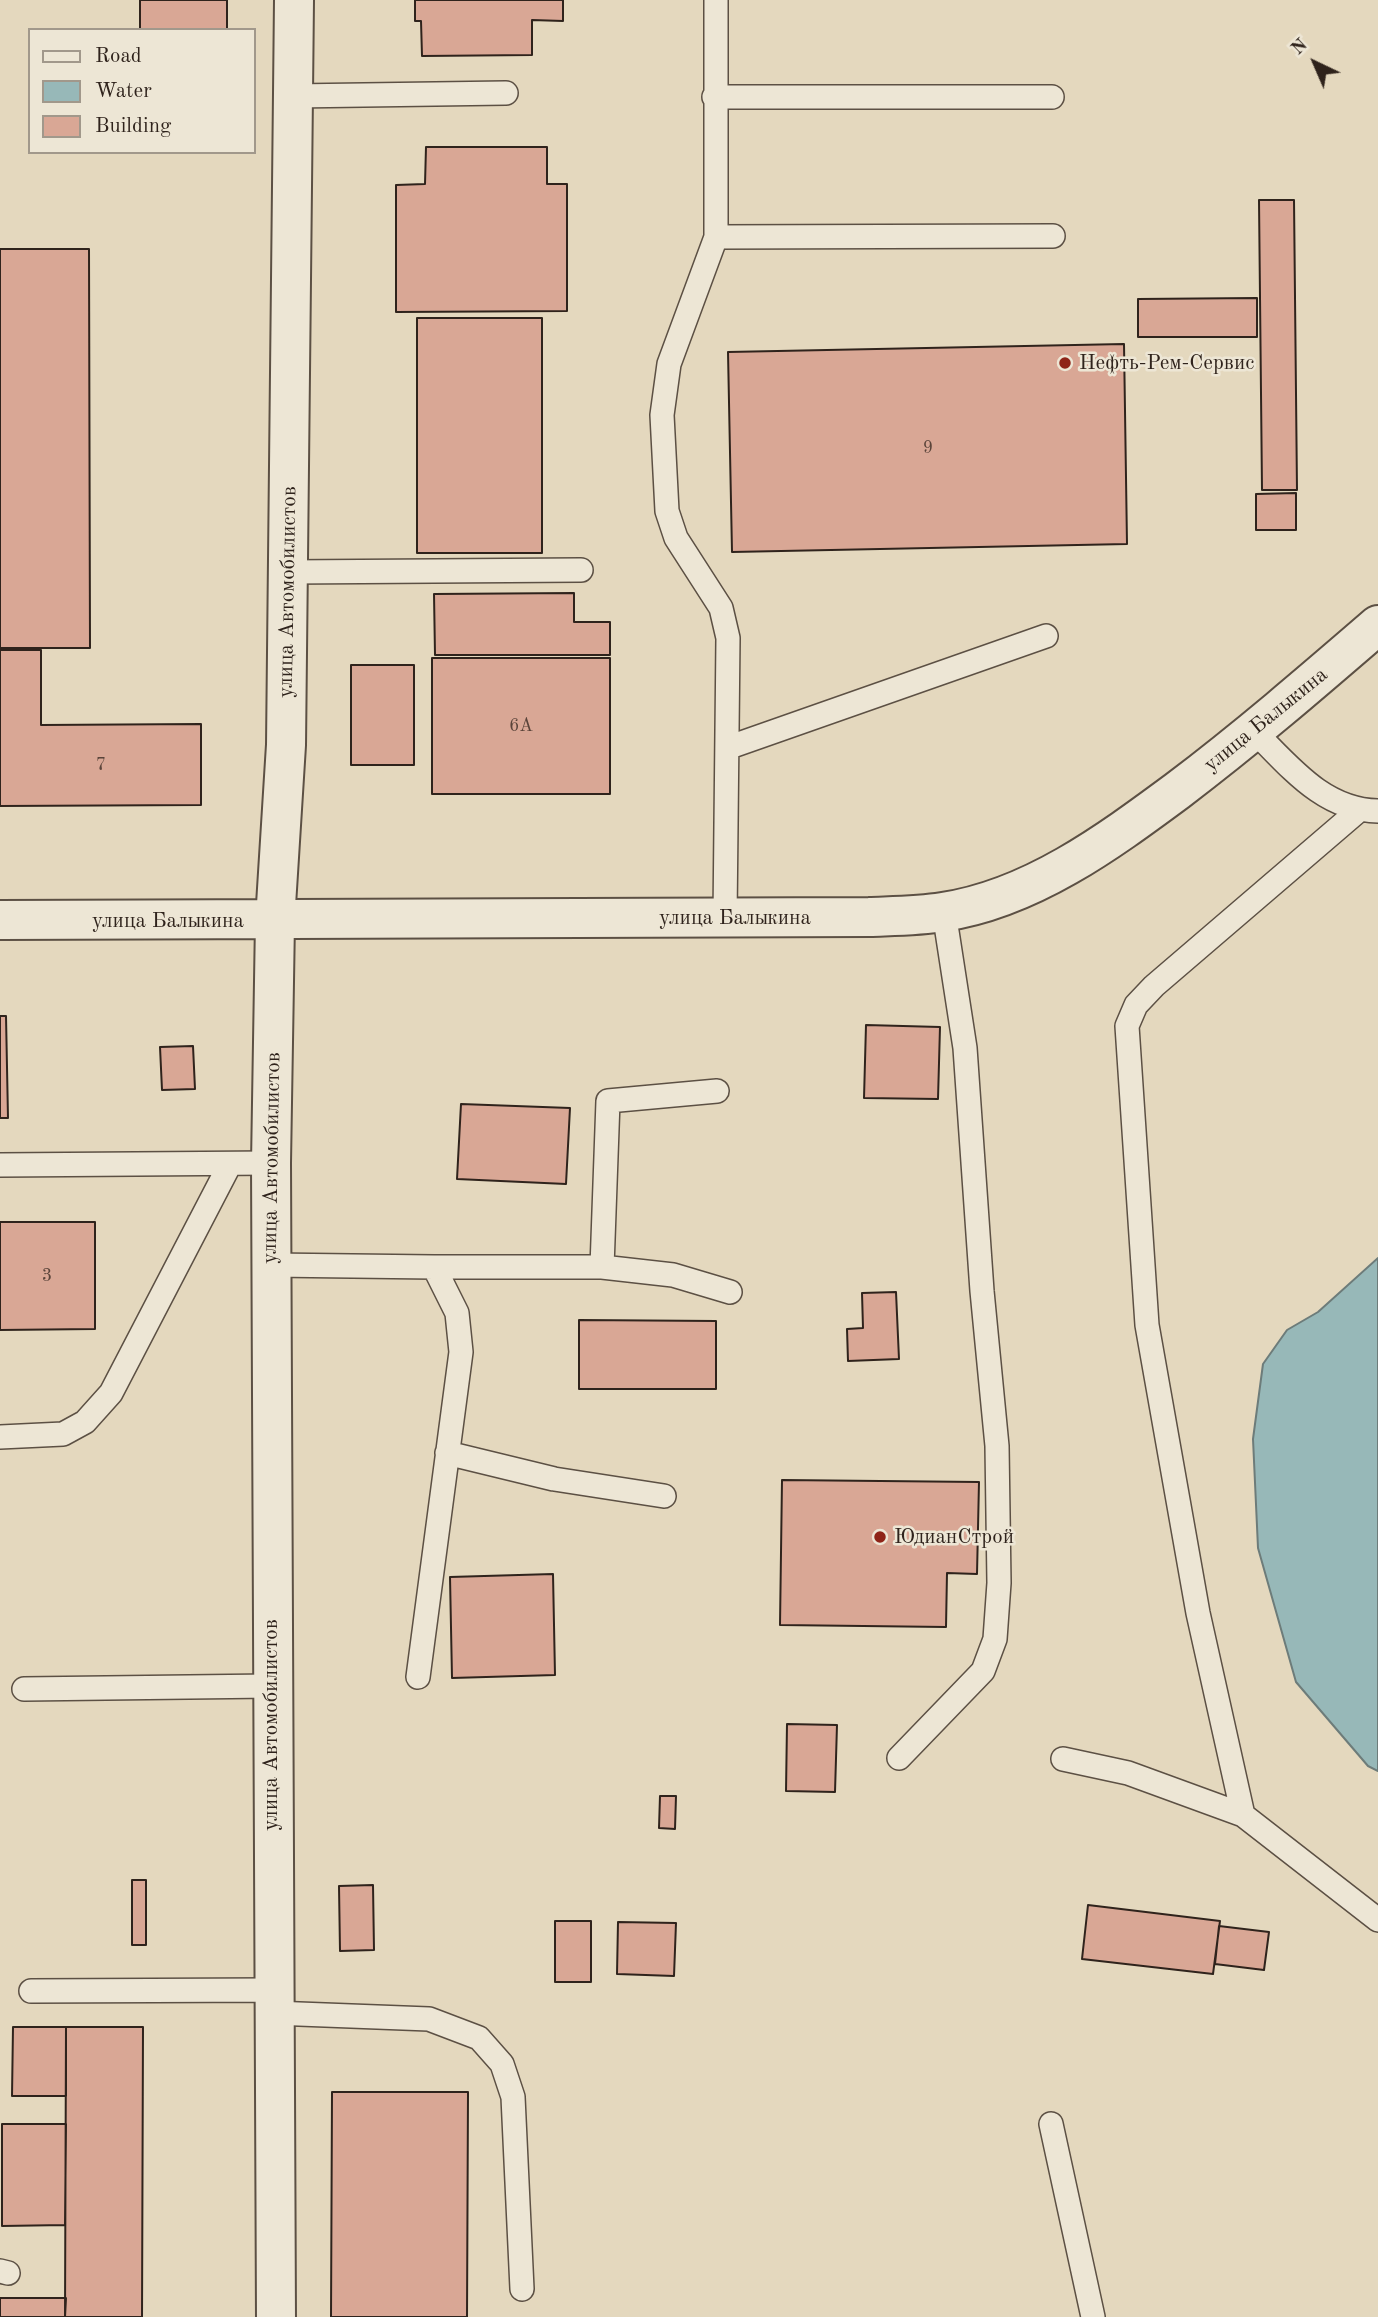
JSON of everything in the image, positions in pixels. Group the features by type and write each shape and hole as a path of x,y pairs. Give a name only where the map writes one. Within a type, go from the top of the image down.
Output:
{"street":[{"name":"улица Автомобилистов","path":"276,2317 271,1686 271,1163 275,921 286,745 294,0"},
{"name":"улица Балыкина","path":"0,920 869,917 944,912 984,902 1035,882 1082,858 1255,732 1378,625"}],"lane":[{"path":"716,0 716,237 669,365 662,415 667,511 676,538 721,608 728,638 725,918"},
{"path":"293,96 506,93"},
{"path":"714,97 1052,97"},
{"path":"716,237 1053,236"},
{"path":"288,572 581,570"},
{"path":"727,748 1046,636"},
{"path":"1255,732 1305,782 1334,803 1368,811"},
{"path":"1243,1815 1198,1613 1147,1325 1127,1026 1136,1005 1154,986 1368,811"},
{"path":"899,1758 983,1671 995,1639 999,1583 997,1446 982,1291 965,1048 944,912"},
{"path":"602,1267 608,1101 717,1091"},
{"path":"0,1165 271,1163"},
{"path":"0,1437 63,1434 85,1422 111,1393 230,1164"},
{"path":"271,1265 602,1267 673,1275 730,1292"},
{"path":"418,1677 461,1352 457,1313 434,1267"},
{"path":"447,1453 554,1479 664,1496"},
{"path":"24,1689 271,1686"},
{"path":"1063,1759 1128,1773 1243,1815 1378,1920"},
{"path":"31,1991 273,2002 429,2019 479,2038 502,2064 513,2097 522,2289"},
{"path":"1051,2124 1093,2317"}],"water":[{"path":"1378,1258 1378,1771 1368,1766 1296,1682 1258,1548 1253,1439 1263,1364 1287,1330 1318,1312"}],"building":[{"path":"140,0 227,0 227,28 140,28"},
{"path":"415,0 563,0 563,21 532,20 532,55 422,56 421,21 415,21"},
{"path":"426,147 547,147 547,184 567,184 567,311 396,312 396,185 425,184"},
{"path":"1259,200 1294,200 1297,490 1262,490"},
{"path":"0,249 89,249 90,648 0,648"},
{"path":"1257,298 1257,337 1138,337 1138,299"},
{"path":"417,318 542,318 542,553 417,553"},
{"path":"1124,344 1127,544 732,552 728,352"},
{"path":"1296,493 1296,530 1256,530 1256,494"},
{"path":"574,593 574,622 610,622 610,655 435,655 434,594"},
{"path":"0,650 41,650 41,725 201,724 201,805 0,806"},
{"path":"432,658 610,658 610,794 432,794"},
{"path":"351,665 414,665 414,765 351,765"},
{"path":"0,1016 6,1016 8,1118 0,1118"},
{"path":"866,1025 940,1027 938,1099 864,1098"},
{"path":"193,1046 195,1089 162,1090 160,1047"},
{"path":"461,1104 570,1108 566,1184 457,1179"},
{"path":"0,1222 95,1222 95,1329 0,1330"},
{"path":"896,1292 899,1359 848,1361 847,1329 863,1328 862,1293"},
{"path":"579,1320 716,1321 716,1389 579,1389"},
{"path":"782,1480 979,1482 977,1574 947,1573 946,1627 780,1625"},
{"path":"553,1574 555,1675 452,1678 450,1577"},
{"path":"787,1724 837,1725 835,1792 786,1791"},
{"path":"660,1796 676,1796 675,1829 659,1828"},
{"path":"132,1880 146,1880 146,1945 132,1945"},
{"path":"373,1885 374,1950 340,1951 339,1886"},
{"path":"1088,1905 1220,1921 1213,1974 1082,1959"},
{"path":"555,1921 591,1921 591,1982 555,1982"},
{"path":"618,1922 676,1923 674,1976 617,1974"},
{"path":"1219,1926 1269,1932 1264,1970 1215,1964"},
{"path":"13,2027 66,2027 66,2096 12,2096"},
{"path":"66,2027 143,2027 142,2317 65,2317"},
{"path":"332,2092 468,2092 467,2317 331,2317"},
{"path":"2,2124 66,2124 65,2225 2,2226"},
{"path":"0,2298 66,2298 65,2317 0,2317"}],"place":[{"name":"Нефть-Рем-Сервис","path":"1065,363"},
{"name":"ЮдианСтрой","path":"880,1537"}]}
